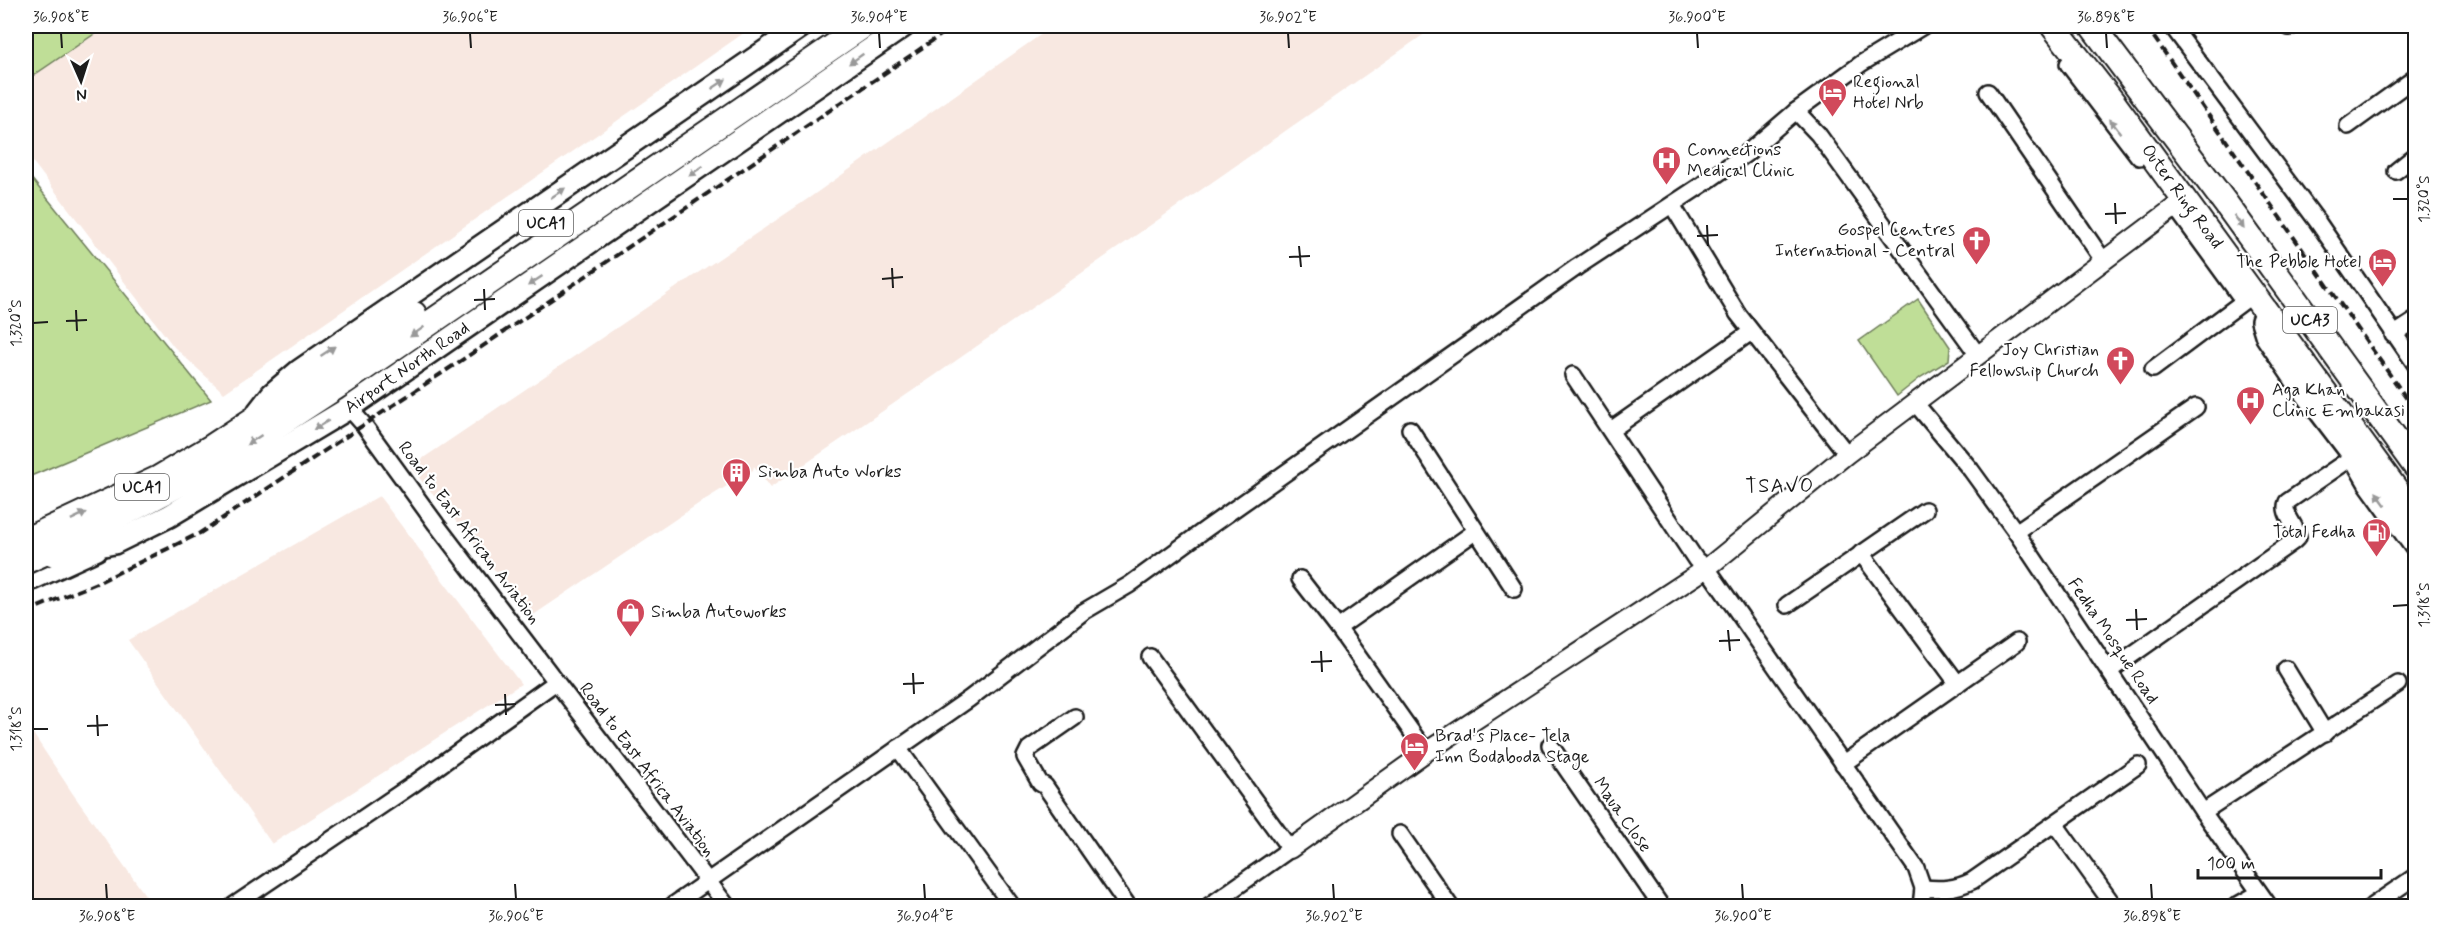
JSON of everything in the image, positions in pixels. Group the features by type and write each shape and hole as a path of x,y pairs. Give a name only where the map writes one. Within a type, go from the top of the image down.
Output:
{"main road":[{"name":"UCA1","path":"253,419 264,402 299,371 802,26"},
{"name":"UCA1","path":"28,553 213,446 392,329 834,26"},
{"name":"Airport North Road","path":"28,553 135,509 220,463 344,382 863,26"},
{"name":"Airport North Road","path":"28,553 114,543 169,516 349,408 904,26"},
{"name":"Outer Ring Road","path":"2053,26 2115,105 2177,200 2415,517"},
{"name":"Outer Ring Road","path":"2092,26 2204,175 2415,467"},
{"name":"UCA3","path":"2264,316 2267,337 2299,384 2354,456 2369,482 2415,547"}],"street":[{"path":"672,906 969,699 1083,612 1162,563 1206,529 1577,267 1747,153 1796,111 1862,63 1923,26"},
{"path":"2039,26 2177,200 2244,301 2264,316"},
{"path":"2172,26 2331,240 2415,365"},
{"path":"2348,126 2415,77"},
{"path":"1988,92 2103,260"},
{"path":"1796,111 1818,134 1978,355"},
{"path":"2396,171 2415,155"},
{"path":"1209,906 1426,752 1707,568 1847,454 1916,404 2177,200"},
{"path":"1672,205 1724,295 1847,454"},
{"path":"2153,369 2244,301"},
{"path":"2393,335 2415,320"},
{"path":"1611,430 1751,332"},
{"path":"1573,375 1690,552 1707,568 1916,867 1923,888 1921,906"},
{"name":"Fedha Mosque Road","path":"1916,404 1971,470 2016,532 2203,812 2270,906"},
{"path":"2016,532 2196,407"},
{"name":"Road to East African Aviation","path":"349,408 556,682"},
{"path":"1410,429 1514,589"},
{"path":"2109,670 2294,541 2298,537 2285,510 2287,502 2354,456"},
{"path":"1787,605 1925,510"},
{"path":"1338,628 1476,531"},
{"path":"26,585 114,543"},
{"path":"1862,553 1958,684"},
{"path":"1300,579 1338,628 1426,752"},
{"path":"1843,764 2017,642"},
{"path":"1150,657 1290,849"},
{"path":"2286,669 2325,733"},
{"path":"233,906 412,785 556,682"},
{"name":"Road to East Africa Aviation","path":"556,682 727,906"},
{"path":"2203,812 2398,684"},
{"path":"1075,717 1029,749 1025,757 1040,783 1045,786 1128,906"},
{"name":"Maua Close","path":"1550,745 1661,906"},
{"path":"898,748 1012,906"},
{"path":"1923,888 1945,890 1972,882 2138,765"},
{"path":"2055,824 2114,906"},
{"path":"1400,834 1450,906"},
{"path":"2372,906 2415,876"},
{"path":"2236,906 2259,893"}],"shaded area":[{"path":"26,26 754,26 224,393 174,347 26,153"},
{"path":"1053,26 1436,26 770,488 754,466 753,470 701,502 529,618 481,551 410,467 809,198"},
{"path":"379,496 521,684 272,844 128,640"},
{"path":"26,723 73,794 153,906 26,906"}],"green space":[{"path":"26,26 106,26 34,75 26,66"},
{"path":"26,172 211,400 26,478"},
{"path":"1918,299 1950,347 1949,360 1921,377 1897,396 1859,341"}],"railway":[{"path":"26,612 99,582 200,533 477,350 954,26"},
{"path":"2146,26 2416,412"}],"place":[{"name":"Regional Hotel Nrb","path":"1832,118"},
{"name":"Connections Medical Clinic","path":"1666,186"},
{"name":"Gospel Centres International - Central","path":"1976,266"},
{"name":"The Pebble Hotel","path":"2382,288"},
{"name":"Joy Christian Fellowship Church","path":"2120,386"},
{"name":"Aga Khan Clinic Embakasi","path":"2251,426"},
{"name":"Simba Auto Works","path":"737,498"},
{"name":"Total Fedha","path":"2377,558"},
{"name":"Simba Autoworks","path":"630,638"},
{"name":"Brad's Place- Tela Inn Bodaboda Stage","path":"1414,772"}],"district":[{"name":"TSAVO","path":"1780,486"}]}
